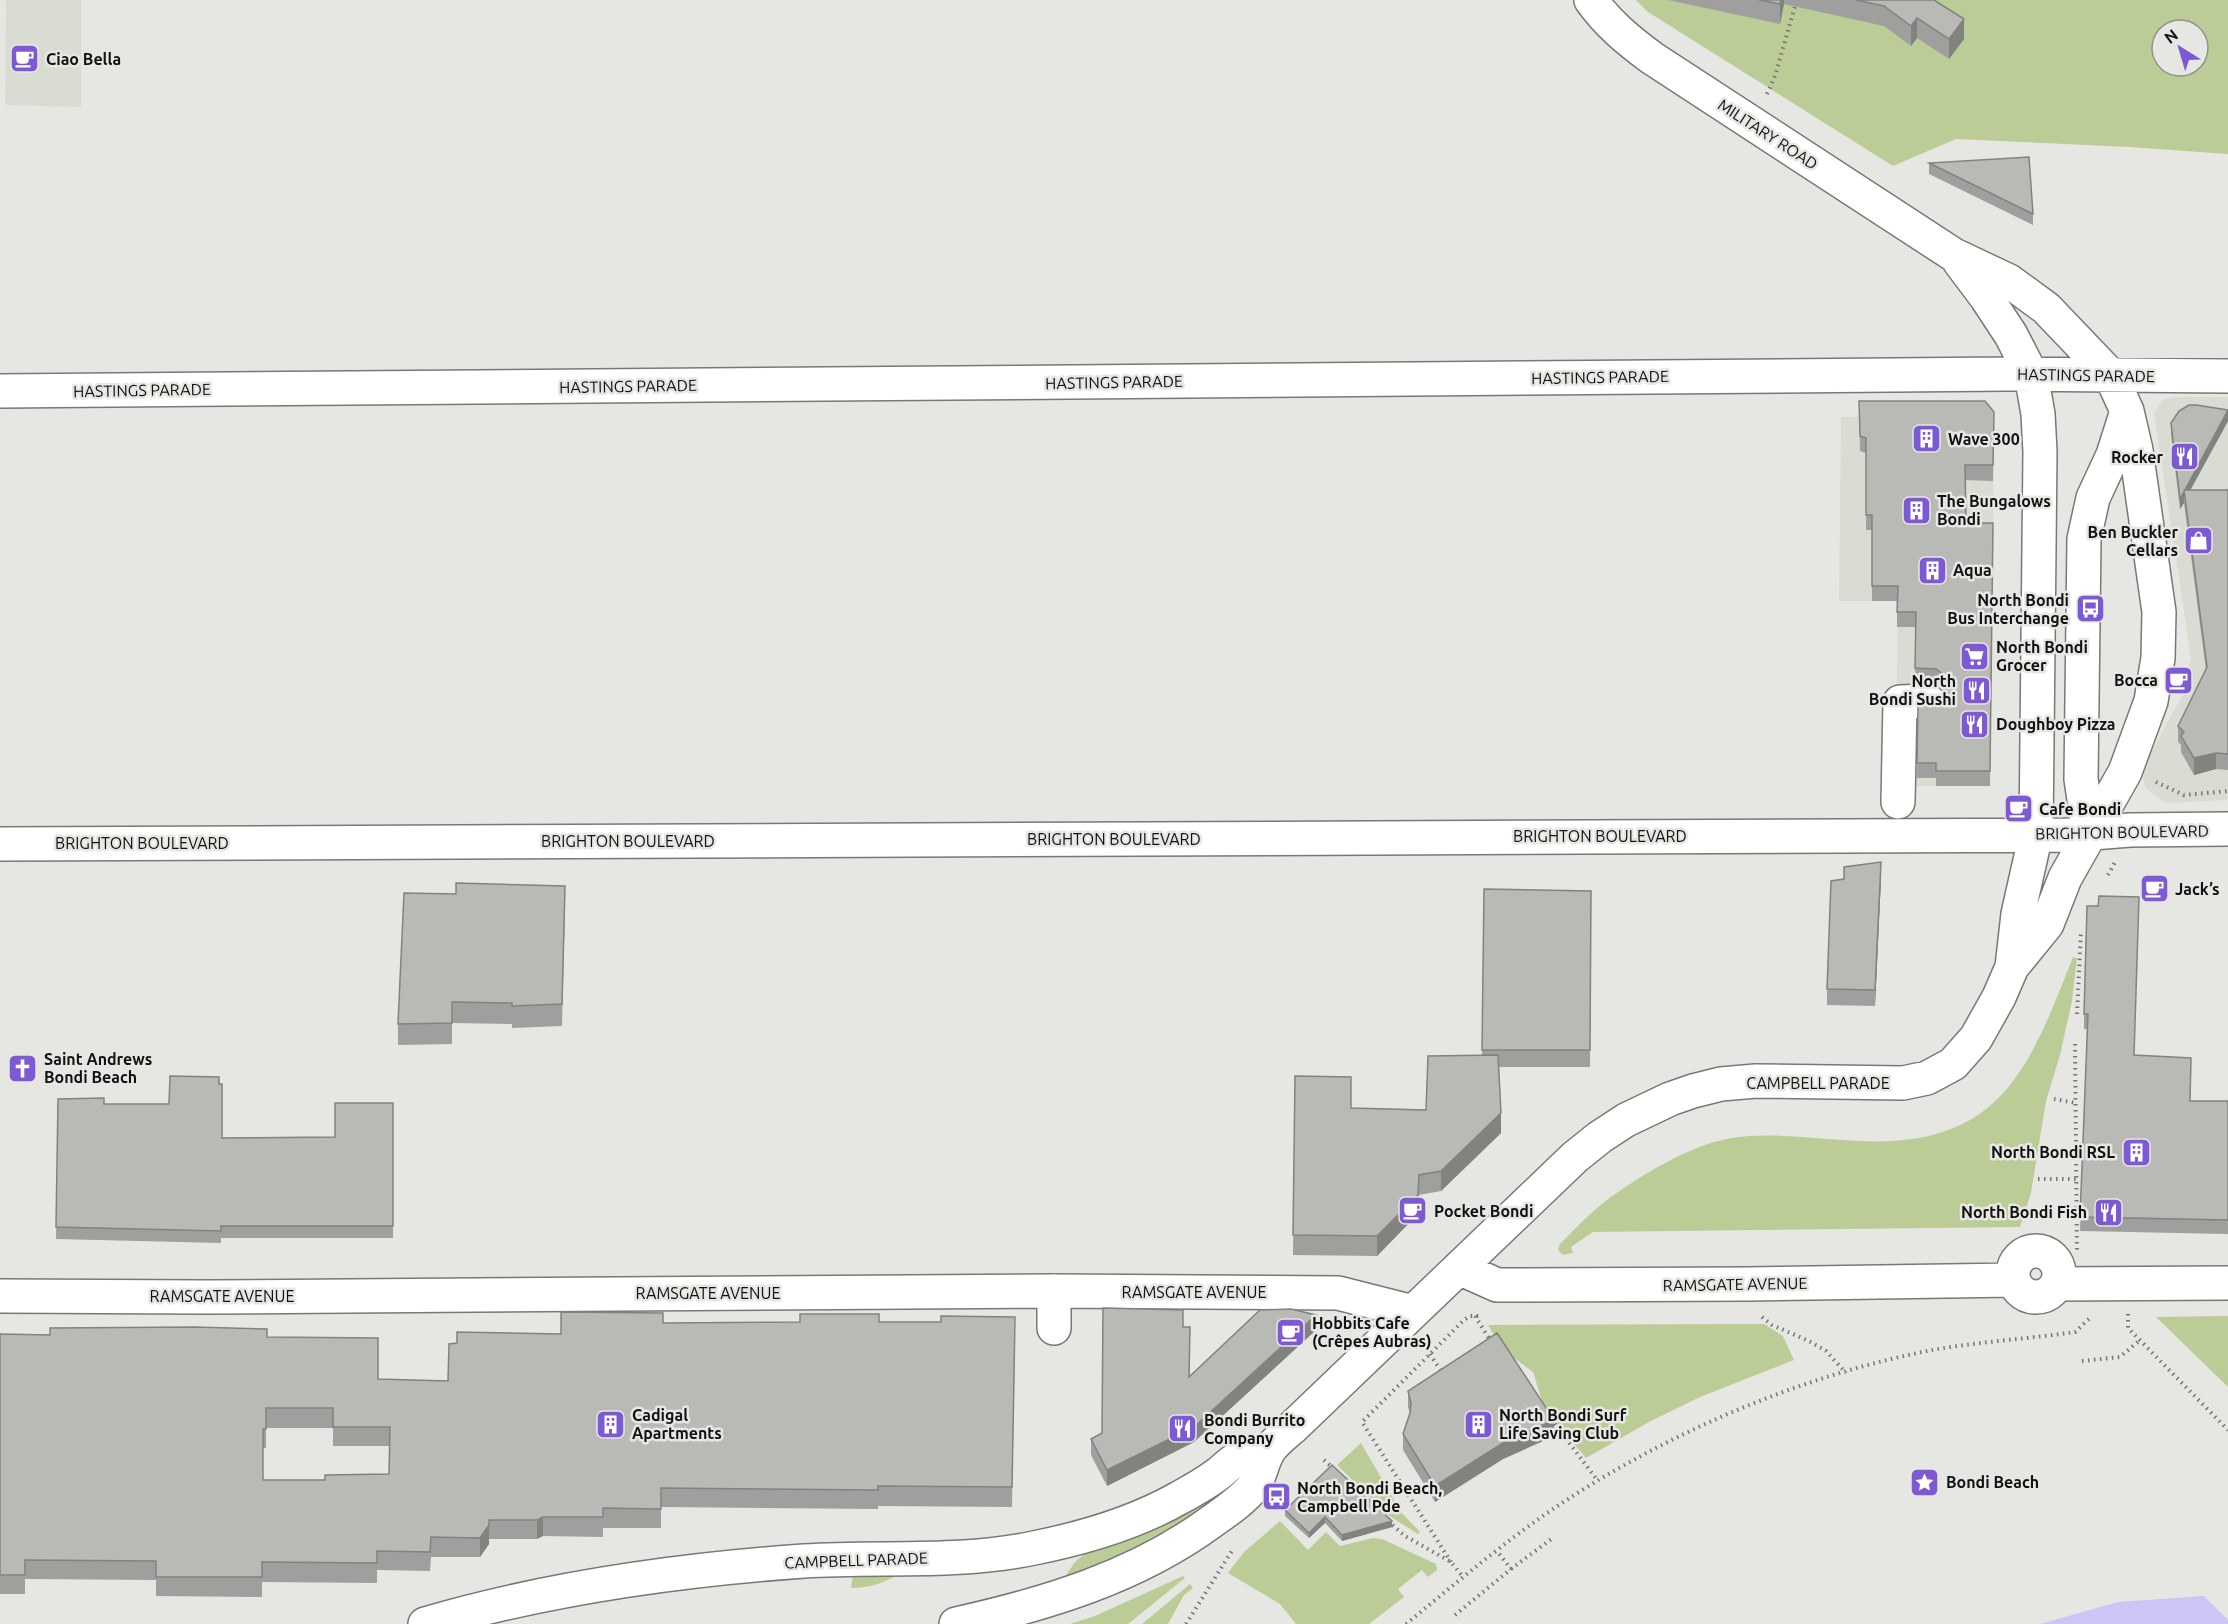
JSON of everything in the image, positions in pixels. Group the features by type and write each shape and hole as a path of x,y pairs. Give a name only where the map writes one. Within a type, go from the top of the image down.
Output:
{"street":[{"name":"MILITARY ROAD","path":"1591,0 1601,14 1623,36 1652,58 1954,255"},
{"name":"CAMPBELL PARADE","path":"1954,255 2011,335 2031,374 2038,414 2040,452 2036,834 2018,914 2012,967"},
{"name":"CAMPBELL PARADE","path":"956,1624 1008,1613 1101,1582 1156,1558 1225,1512 1253,1487 1270,1449 1583,1150 1626,1120 1670,1099 1721,1084 1756,1080 1903,1083 1917,1081 1942,1071 1959,1058 1976,1038 1999,997 2012,967 2047,924 2065,878 2125,772 2151,701 2158,658 2159,612 2136,450 2127,411 2111,376 2046,308 2009,281 1954,255"},
{"name":"HASTINGS PARADE","path":"0,392 2031,374 2228,376"},
{"path":"2089,833 2081,779 2085,539 2093,498 2114,455 2127,411"},
{"path":"1898,802 1900,702 1928,701"},
{"path":"2036,834 2081,779"},
{"name":"BRIGHTON BOULEVARD","path":"0,844 2036,834 2130,830 2228,830"},
{"name":"RAMSGATE AVENUE","path":"1459,1268 1497,1285 2014,1280 2014,1266 2018,1260 2028,1252 2041,1251 2048,1254 2057,1264 2059,1270 2057,1284 2093,1284"},
{"path":"2093,1284 2228,1283"},
{"path":"1054,1291 1054,1328"},
{"name":"RAMSGATE AVENUE","path":"0,1296 206,1297 1054,1291 1338,1293 1413,1312"},
{"name":"CAMPBELL PARADE","path":"425,1624 454,1615 568,1590 682,1572 805,1561 977,1556 1033,1549 1088,1536 1134,1519 1178,1499 1234,1461 1270,1449"}],"path":[{"path":"1767,94 1775,76 1795,6"},
{"path":"2078,1014 2081,928"},
{"path":"1406,1624 1555,1507 1624,1464 1723,1417 1782,1393 1846,1372 1928,1351 2076,1332 2094,1314 2090,1271 2077,1253 2075,1044"},
{"path":"2054,1099 2076,1103"},
{"path":"2038,1179 2076,1179"},
{"path":"2128,1313 2128,1328 2228,1430"},
{"path":"1463,1577 1451,1562 1362,1422 1464,1320 1470,1316 1490,1316"},
{"path":"1474,1316 1493,1344"},
{"path":"1760,1316 1772,1325 1809,1341 1826,1352 1846,1372"},
{"path":"2082,1361 2120,1358 2140,1340"},
{"path":"1430,1354 1441,1371 1448,1366"},
{"path":"1548,1414 1598,1481"},
{"path":"1324,1460 1340,1475"},
{"path":"1381,1513 1405,1536 1451,1562"},
{"path":"1455,1615 1554,1537"},
{"path":"1186,1624 1233,1549"},
{"path":"1497,1551 1511,1569"}],"shaded area":[{"path":"6,0 81,0 81,107 5,105"},
{"path":"2174,397 2228,397 2228,800 2166,803 2146,788 2143,779 2147,760 2183,694 2191,658 2154,413 2162,400"},
{"path":"1985,416 1994,427 1990,786 1895,786 1898,601 1839,601 1841,417"},
{"path":"2204,1596 2228,1620 2228,1624 2040,1624 2118,1602"}],"green space":[{"path":"1636,0 2228,0 2228,154 1956,139 1893,166 1648,12"},
{"path":"2073,957 2077,958 2072,1001 2060,1055 2046,1101 2031,1193 2020,1227 1593,1232 1571,1247 1573,1253 1563,1255 1558,1250 1560,1244 1581,1223 1616,1193 1664,1163 1716,1141 1747,1136 1795,1136 1858,1141 1906,1140 1945,1131 1977,1116 2002,1094 2023,1067 2057,998"},
{"path":"2228,1316 2228,1387 2156,1317"},
{"path":"1764,1324 1783,1336 1794,1360 1700,1397 1649,1422 1586,1458 1543,1404 1533,1372 1503,1350 1488,1325"},
{"path":"1361,1443 1401,1512 1420,1532 1418,1534 1388,1515 1337,1465"},
{"path":"1248,1469 1249,1471 1214,1503 1131,1554 1064,1578 1075,1562 1089,1550"},
{"path":"1280,1521 1308,1550 1326,1532 1340,1546 1373,1538 1382,1539 1436,1564 1437,1570 1428,1577 1422,1570 1398,1589 1404,1597 1369,1624 1296,1624 1280,1604 1228,1573 1244,1552"},
{"path":"853,1575 897,1575 875,1585 851,1588"},
{"path":"1183,1576 1185,1578 1128,1624 1070,1624 1095,1616"},
{"path":"1190,1584 1193,1588 1184,1595 1168,1624 1142,1624"}],"building":[{"path":"1759,0 1781,0 1780,4"},
{"path":"1856,0 1934,0 1964,19 1949,39 1917,18 1911,26 1884,6"},
{"path":"2029,157 2033,214 1929,163"},
{"path":"1859,401 1985,401 1994,412 1993,465 1965,465 1966,523 1993,523 1990,771 1936,771 1936,763 1917,763 1918,705 1938,701 1945,694 1947,685 1944,675 1936,669 1915,668 1916,612 1897,612 1898,586 1872,586 1872,515 1866,515 1866,438 1860,436"},
{"path":"2189,405 2228,410 2180,499 2171,423 2179,411"},
{"path":"2184,490 2228,490 2228,754 2216,753 2194,758 2181,736 2184,732 2178,726 2207,667"},
{"path":"1881,862 1875,990 1827,989 1831,881 1844,879 1844,867"},
{"path":"456,883 565,886 562,1004 512,1006 512,1003 452,1002 452,1023 398,1024 404,893 456,894"},
{"path":"1484,889 1591,891 1590,1050 1482,1050"},
{"path":"2099,896 2139,897 2134,1055 2191,1058 2190,1101 2228,1101 2228,1220 2080,1217 2088,1014 2084,1014 2087,906 2098,906"},
{"path":"1498,1055 1501,1113 1441,1171 1419,1175 1418,1195 1377,1236 1293,1235 1295,1076 1351,1077 1351,1108 1426,1110 1428,1056"},
{"path":"170,1076 219,1077 219,1084 222,1084 222,1138 335,1137 335,1103 393,1103 393,1226 221,1226 221,1231 56,1227 58,1099 104,1098 104,1104 169,1104"},
{"path":"1103,1308 1183,1310 1183,1327 1190,1327 1189,1377 1260,1310 1291,1309 1316,1315 1194,1427 1107,1470 1091,1439 1102,1433"},
{"path":"561,1312 663,1313 663,1323 800,1322 800,1314 879,1314 879,1322 941,1322 941,1316 1015,1317 1012,1487 878,1486 878,1490 661,1488 661,1509 603,1508 603,1517 489,1520 489,1525 480,1538 431,1537 430,1552 377,1551 377,1563 262,1562 262,1577 156,1577 156,1561 25,1560 25,1575 0,1575 0,1334 50,1335 50,1328 195,1327 267,1329 267,1337 378,1338 378,1379 448,1381 449,1344 457,1343 457,1332 561,1334","holes":["266,1408 333,1408 333,1427 390,1427 389,1474 325,1475 325,1480 263,1480 263,1429 266,1429"]},
{"name":"North Bondi Surf Life Saving Club","path":"1497,1333 1554,1420 1503,1443 1435,1486 1403,1434 1410,1413 1411,1403 1408,1391"},
{"path":"1332,1465 1392,1521 1342,1535 1325,1517 1309,1533 1285,1510"}],"place":[{"name":"Ciao Bella","path":"25,59"},
{"name":"Wave 300","path":"1927,439"},
{"name":"Rocker","path":"2184,457"},
{"name":"The Bungalows Bondi","path":"1916,510"},
{"name":"Ben Buckler Cellars","path":"2199,541"},
{"name":"Aqua","path":"1932,570"},
{"name":"North Bondi Bus Interchange","path":"2090,609"},
{"name":"North Bondi Grocer","path":"1975,656"},
{"name":"Bocca","path":"2179,680"},
{"name":"North Bondi Sushi","path":"1977,690"},
{"name":"Doughboy Pizza","path":"1975,724"},
{"name":"Cafe Bondi","path":"2018,809"},
{"name":"Jack’s","path":"2154,889"},
{"name":"Saint Andrews Bondi Beach","path":"23,1068"},
{"name":"North Bondi RSL","path":"2136,1152"},
{"name":"Pocket Bondi","path":"1413,1211"},
{"name":"North Bondi Fish","path":"2108,1212"},
{"name":"Hobbits Cafe (Crêpes Aubras)","path":"1291,1332"},
{"name":"Cadigal Apartments","path":"611,1424"},
{"name":"North Bondi Surf Life Saving Club","path":"1478,1424"},
{"name":"Bondi Burrito Company","path":"1183,1429"},
{"name":"Bondi Beach","path":"1925,1482"},
{"name":"North Bondi Beach, Campbell Pde","path":"1276,1497"}]}
